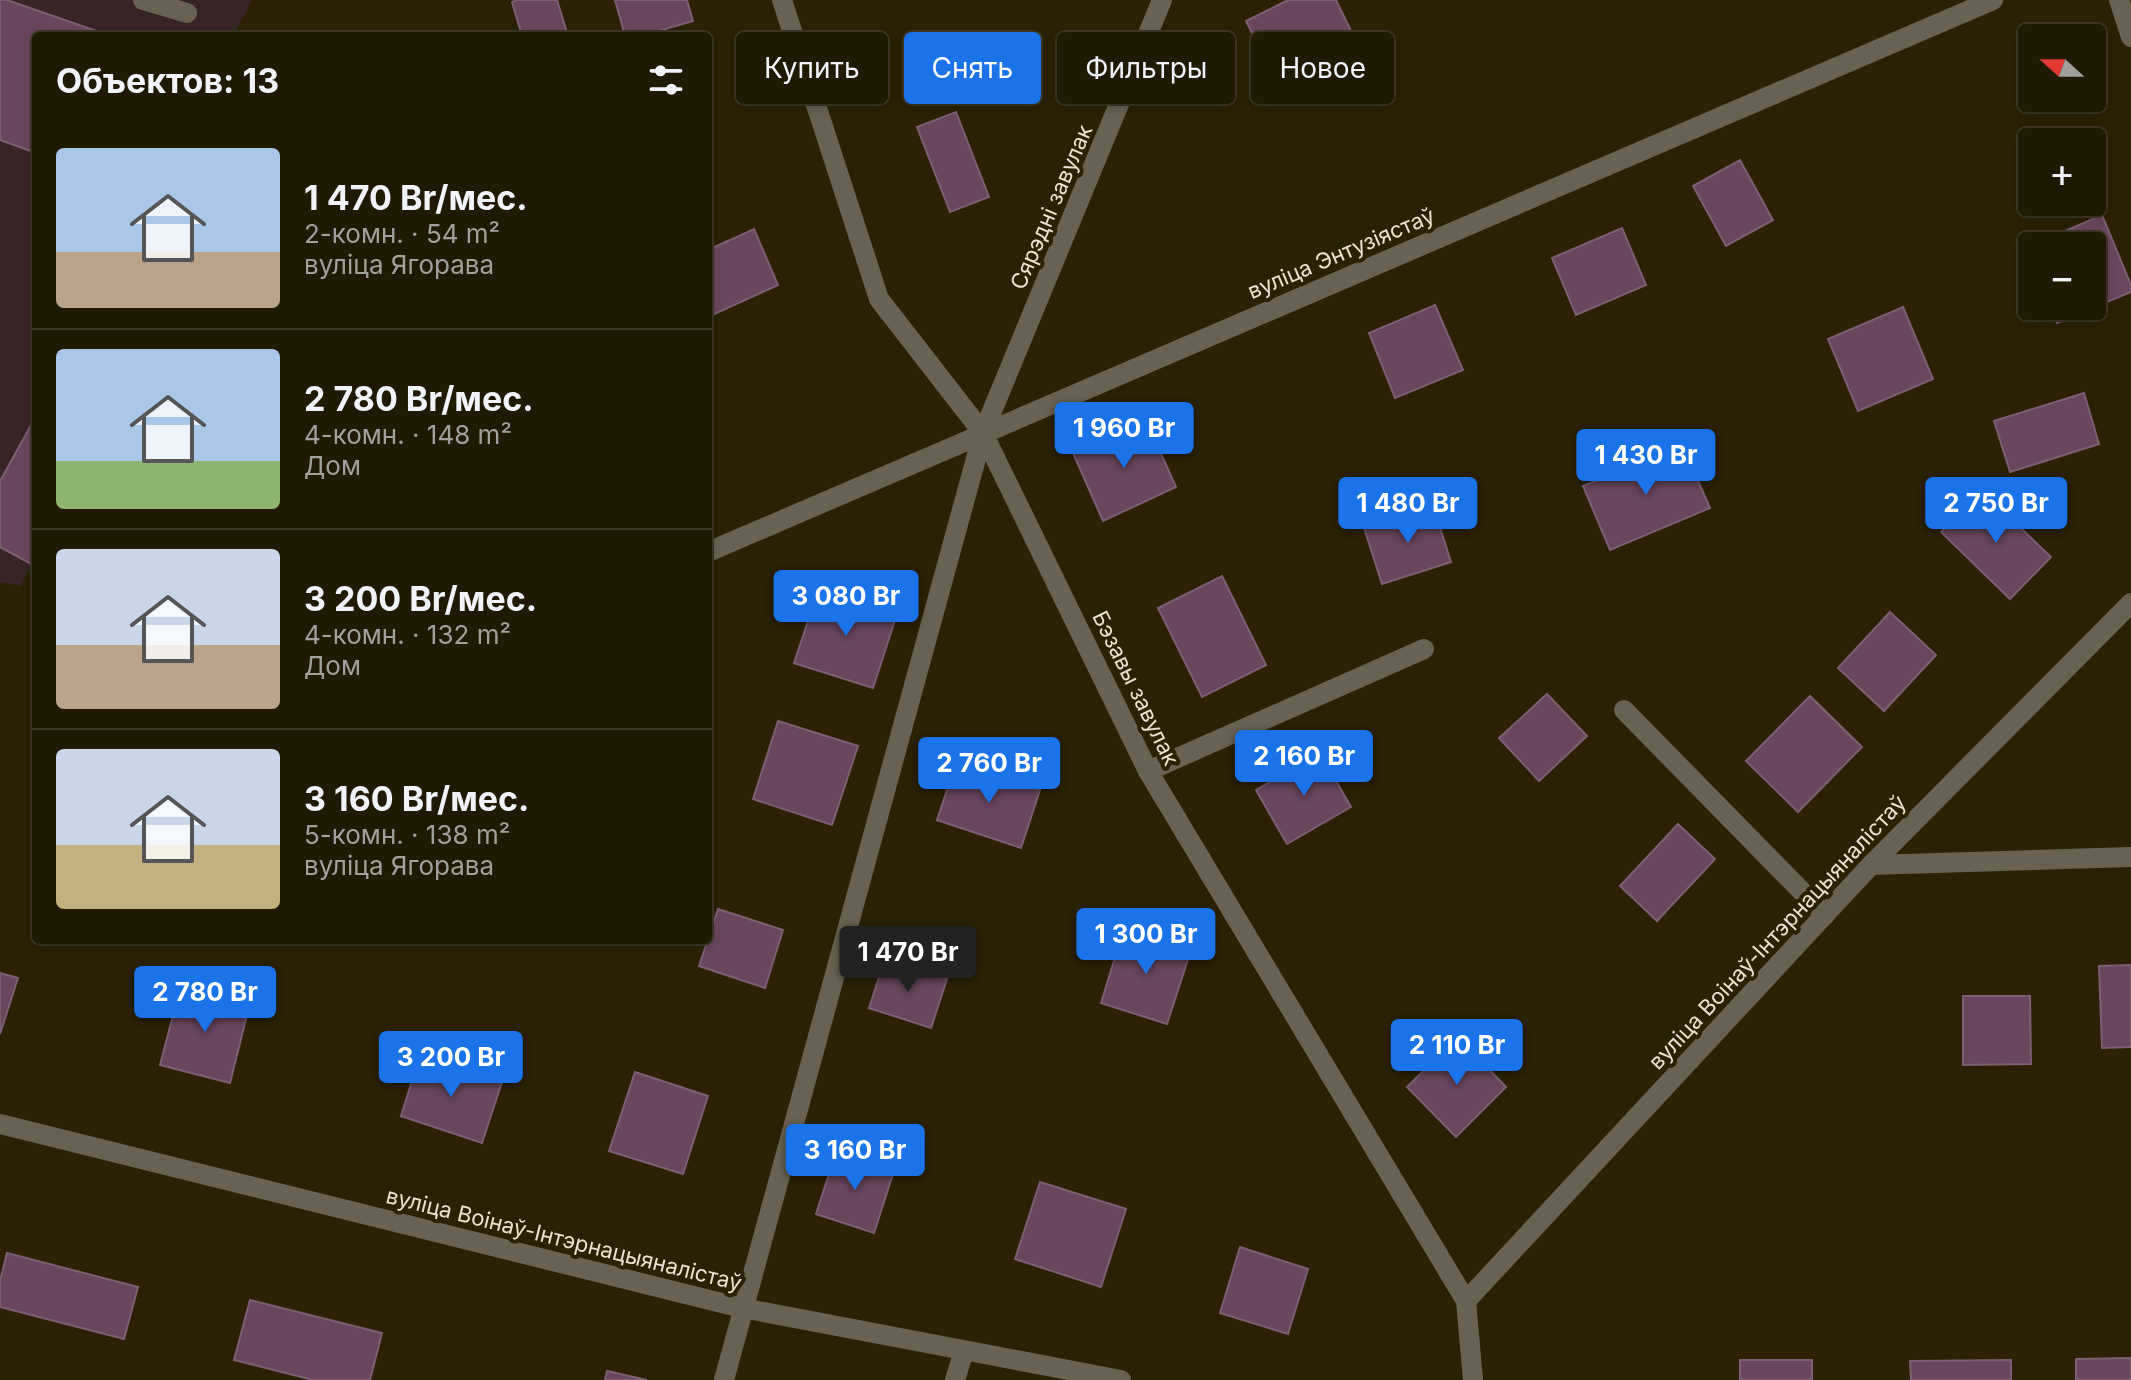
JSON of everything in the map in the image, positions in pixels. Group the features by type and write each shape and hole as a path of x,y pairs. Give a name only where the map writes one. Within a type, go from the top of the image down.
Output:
{"street":[{"path":"143,0 187,13"},
{"name":"Бэзавы завулак","path":"782,0 879,299 983,433 1148,771 1466,1301 1473,1380"},
{"name":"Сярэдні завулак","path":"724,1380 983,433 1162,0"},
{"name":"вуліца Энтузіястаў","path":"712,550 1993,0"},
{"path":"2119,0 2131,37"},
{"name":"вуліца Воінаў-Інтэрнацыяналістаў","path":"1466,1301 1871,865 2131,603"},
{"path":"1148,771 1424,649"},
{"path":"1624,710 1825,915"},
{"path":"1871,865 2131,857"},
{"name":"вуліца Воінаў-Інтэрнацыяналістаў","path":"0,1124 742,1308 1121,1380"},
{"path":"955,1380 964,1351"}],"shaded area":[{"path":"0,0 252,0 235,32 32,32 32,563 21,586 0,582"}],"building":[{"path":"0,0 99,32 32,32 32,152 0,140"},
{"path":"557,0 567,32 521,32 512,2"},
{"path":"615,0 687,0 693,21 655,32 624,32"},
{"path":"1288,0 1336,0 1352,32 1251,32 1246,21"},
{"path":"956,112 989,197 950,212 917,127"},
{"path":"1740,160 1773,220 1726,246 1693,186"},
{"path":"2102,216 2131,285 2131,292 2106,302 2106,232 2062,232"},
{"path":"1622,228 1646,285 1576,315 1552,258"},
{"path":"754,229 778,285 712,315 712,248"},
{"path":"1435,305 1463,370 1395,398 1369,333"},
{"path":"1903,307 1933,379 1858,411 1828,339"},
{"path":"2084,393 2099,444 2010,472 1994,421"},
{"path":"1146,420 1176,487 1103,521 1073,453"},
{"path":"32,423 31,564 0,547 0,481"},
{"path":"1682,444 1710,508 1610,550 1583,486"},
{"path":"1981,490 2051,557 2010,599 1941,532"},
{"path":"1433,505 1451,562 1382,584 1364,528"},
{"path":"1222,576 1266,665 1202,697 1158,608"},
{"path":"819,588 897,614 873,688 794,663"},
{"path":"1890,612 1936,655 1884,711 1838,668"},
{"path":"1547,694 1587,736 1539,781 1499,738"},
{"path":"1810,696 1862,747 1798,812 1746,761"},
{"path":"778,721 858,746 832,825 753,799"},
{"path":"1320,753 1351,807 1287,844 1256,790"},
{"path":"956,763 1040,790 1021,848 937,820"},
{"path":"1678,824 1715,859 1657,921 1620,886"},
{"path":"718,909 783,930 765,988 699,966 706,944 712,944 712,927"},
{"path":"1124,928 1191,950 1167,1024 1101,1003"},
{"path":"885,959 947,979 931,1028 869,1008"},
{"path":"2131,965 2131,1047 2102,1048 2099,966"},
{"path":"0,973 18,978 0,1034"},
{"path":"181,985 250,1003 230,1083 160,1065"},
{"path":"1963,996 2030,996 2031,1064 1963,1065"},
{"path":"1458,1037 1506,1087 1456,1137 1407,1087"},
{"path":"420,1055 502,1082 482,1143 401,1116"},
{"path":"635,1072 708,1096 683,1174 609,1151"},
{"path":"836,1152 894,1171 874,1233 816,1214"},
{"path":"1040,1182 1126,1209 1101,1287 1015,1259"},
{"path":"1240,1247 1308,1269 1288,1334 1220,1313"},
{"path":"7,1253 138,1287 124,1339 0,1307 0,1281"},
{"path":"250,1300 382,1333 370,1380 313,1380 234,1360"},
{"path":"2131,1358 2131,1380 2076,1380 2076,1359"},
{"path":"1740,1360 1812,1360 1812,1380 1740,1380"},
{"path":"2011,1360 2011,1380 1911,1380 1910,1361"},
{"path":"607,1371 647,1380 605,1380"}]}
